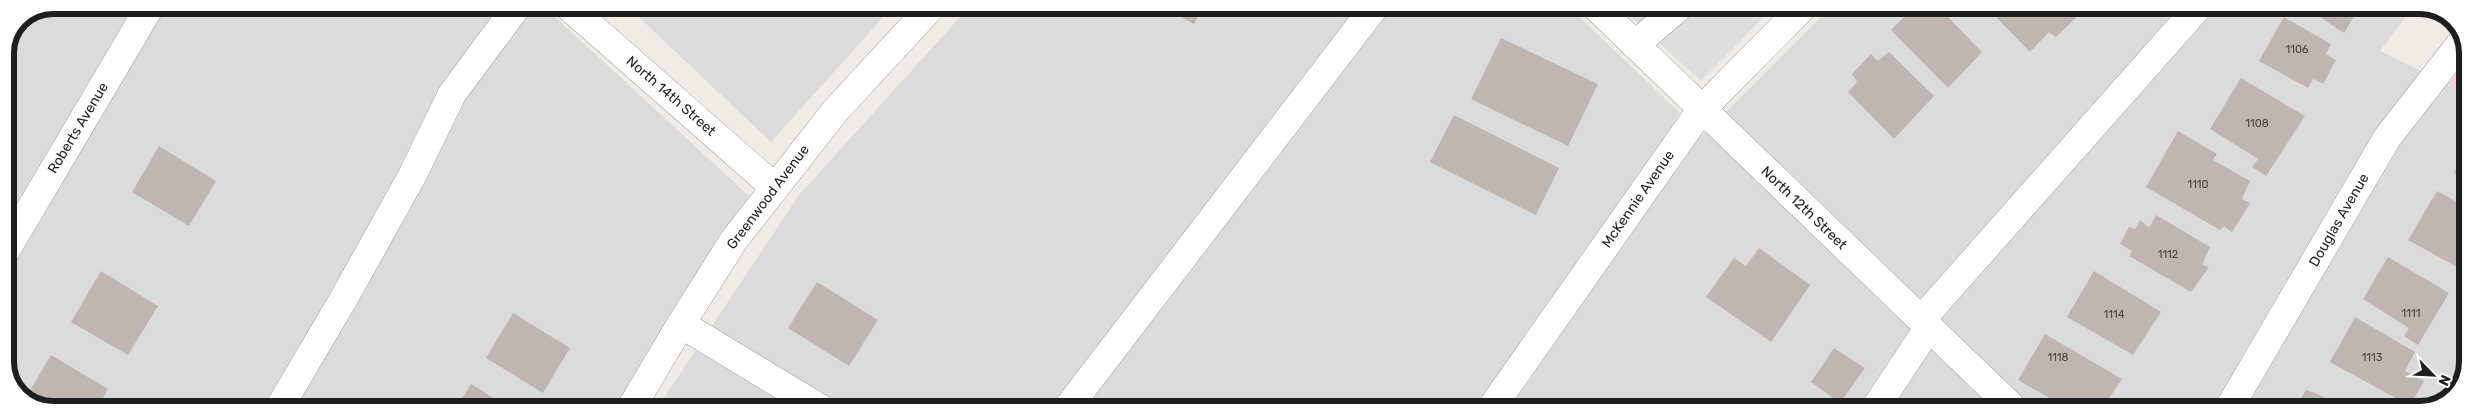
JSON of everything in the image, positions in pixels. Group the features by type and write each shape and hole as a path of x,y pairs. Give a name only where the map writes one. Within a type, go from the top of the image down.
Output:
{"street":[{"name":"Roberts Avenue","path":"14,237 146,14"},
{"path":"283,401 402,194 452,94 511,14"},
{"name":"North 14th Street","path":"577,14 774,187"},
{"name":"Greenwood Avenue","path":"635,401 734,240 836,110 925,14"},
{"path":"1073,401 1369,14"},
{"name":"North 12th Street","path":"1603,14 1701,110 2006,401"},
{"path":"1636,45 1671,14"},
{"name":"McKennie Avenue","path":"1496,401 1701,110 1796,14"},
{"path":"1879,401 1925,323 2192,14"},
{"name":"Douglas Avenue","path":"2233,401 2387,138 2459,45"},
{"path":"681,324 808,401"}],"shaded area":[{"path":"45,14 552,14 749,196 626,401 47,401 35,397 25,390 14,370 14,45 25,25"},
{"path":"636,14 886,14 771,142"},
{"path":"963,14 1576,14 1703,135 1824,14 2407,14 2380,51 2459,90 2459,368 2455,380 2446,392 2428,401 662,401 799,195"},
{"path":"1628,14 1766,14 1701,81"},
{"path":"2459,71 2459,90 2447,84"}],"building":[{"path":"1176,14 1199,14 1194,24"},
{"path":"1907,14 1945,14 1982,52 1948,88 1891,30"},
{"path":"1993,14 2076,14 2078,16 2056,37 2049,32 2030,52"},
{"path":"2316,14 2356,14 2344,33"},
{"path":"2284,17 2331,44 2326,54 2336,60 2323,84 2313,79 2308,88 2259,61"},
{"path":"1501,38 1598,84 1568,146 1471,99"},
{"path":"1889,52 1934,96 1894,139 1848,92 1857,82 1852,74 1871,54 1878,61"},
{"path":"2241,78 2305,116 2266,176 2252,167 2258,159 2210,129"},
{"path":"1454,115 1559,168 1536,215 1430,162"},
{"path":"2178,131 2217,154 2213,160 2250,181 2242,199 2250,203 2232,232 2224,226 2220,230 2146,187"},
{"path":"159,146 216,181 189,226 132,192"},
{"path":"2459,165 2459,176 2454,173"},
{"path":"2437,191 2459,203 2459,268 2408,240"},
{"path":"2156,215 2210,247 2202,265 2209,267 2191,292 2129,256 2132,251 2120,244 2129,227 2135,229 2140,220 2149,228"},
{"path":"1759,248 1810,285 1771,342 1706,297 1734,258 1746,266"},
{"path":"2388,257 2449,293 2418,345 2404,336 2409,328 2363,299"},
{"path":"101,271 158,306 128,355 71,322"},
{"path":"2094,271 2161,312 2133,355 2067,317"},
{"path":"817,282 878,320 849,366 788,328"},
{"path":"513,313 570,348 543,393 486,358"},
{"path":"2355,317 2415,352 2405,371 2424,381 2413,401 2401,401 2330,362"},
{"path":"2045,334 2122,379 2107,401 2094,399 2093,401 2054,401 2018,380"},
{"path":"1834,348 1865,368 1841,401 1837,401 1811,382"},
{"path":"51,355 108,389 101,401 47,401 29,393"},
{"path":"471,384 498,401 461,401"},
{"path":"2306,390 2330,401 2299,401"}]}
